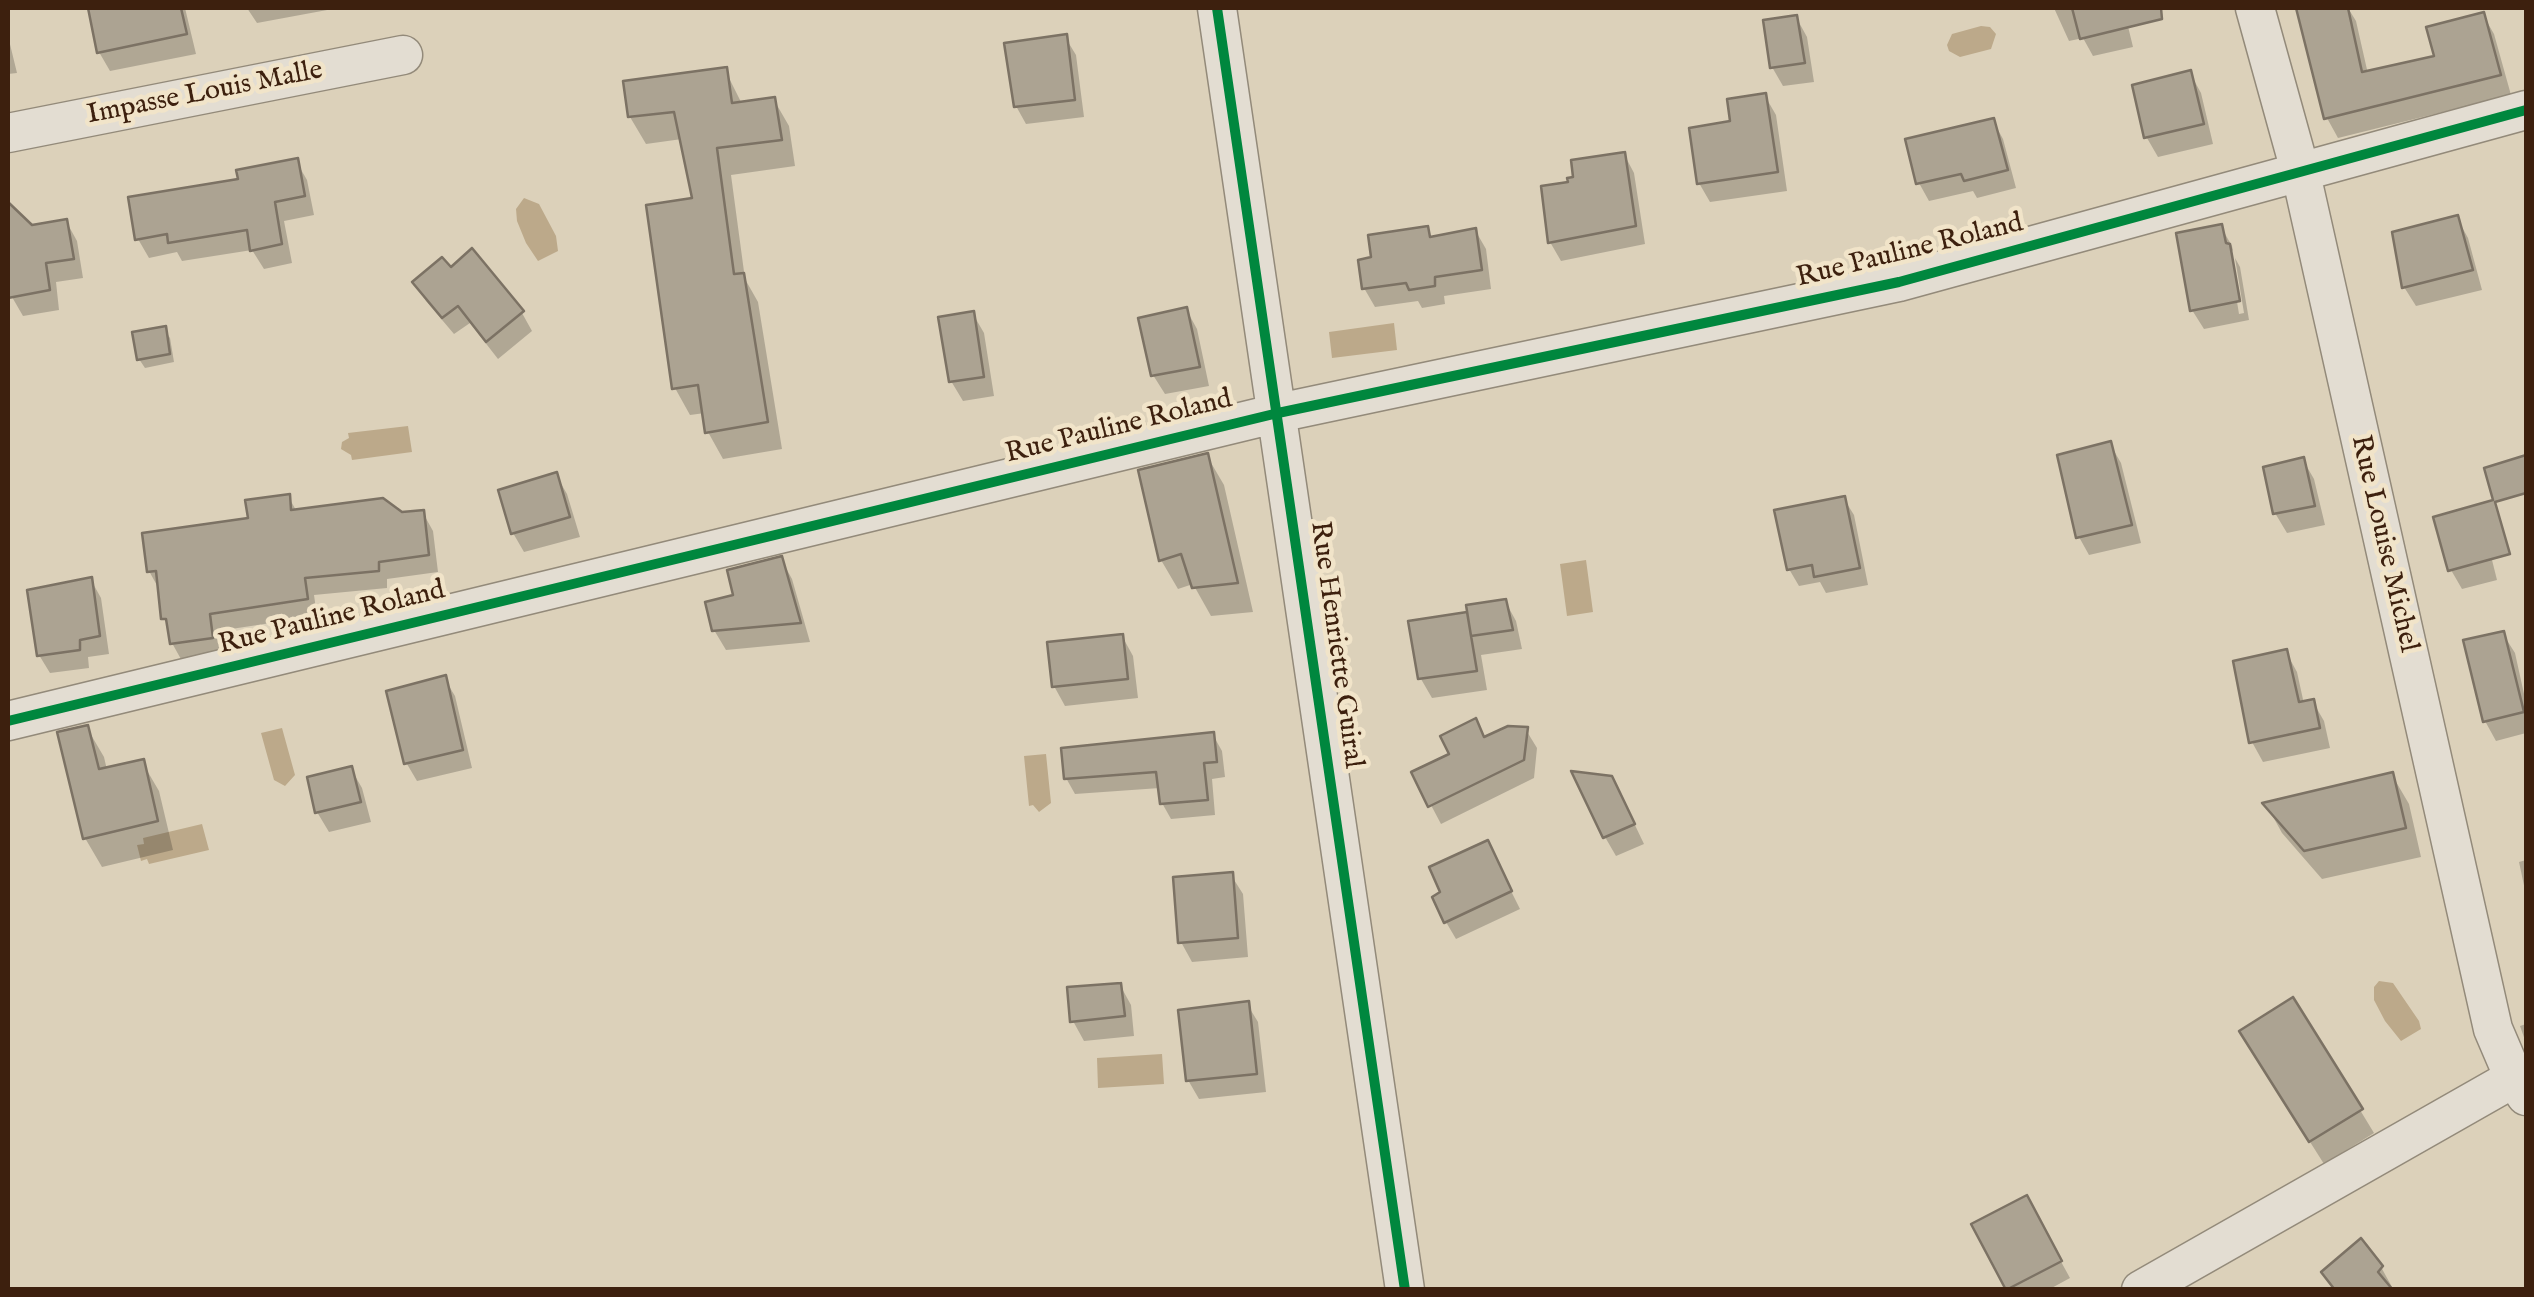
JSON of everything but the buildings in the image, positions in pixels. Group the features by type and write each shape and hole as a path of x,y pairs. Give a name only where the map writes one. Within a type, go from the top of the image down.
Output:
{"street":[{"name":"Rue Henriette Guiral","path":"1216,8 1406,1290"},
{"name":"Rue Louise Michel","path":"2141,1290 2520,1087 2489,1010 2301,174 2255,8"},
{"name":"Impasse Louis Malle","path":"8,133 403,55"},
{"name":"Rue Pauline Roland","path":"8,721 1278,413 1898,282 2526,110"}],"shaded area":[{"path":"1990,27 1996,34 1991,49 1960,57 1949,51 1947,45 1952,34"},
{"path":"524,198 539,204 556,236 558,251 538,261 517,221 516,209"},
{"path":"1394,323 1397,350 1332,358 1329,332"},
{"path":"408,426 412,452 352,460 341,449 348,433"},
{"path":"1586,560 1593,612 1567,616 1560,564"},
{"path":"282,728 295,775 285,786 274,780 261,733"},
{"path":"1046,754 1051,803 1039,812 1029,806 1024,756"},
{"path":"202,824 209,850 149,864 147,859 141,861 137,845 144,844 143,838"},
{"path":"2379,981 2393,983 2419,1021 2421,1029 2401,1041 2374,1000 2374,987"},
{"path":"1162,1054 1164,1084 1098,1088 1097,1058"}],"cycle path":[{"path":"1217,8 1405,1290"},
{"path":"8,721 1278,413 1899,282 2526,110"}]}
